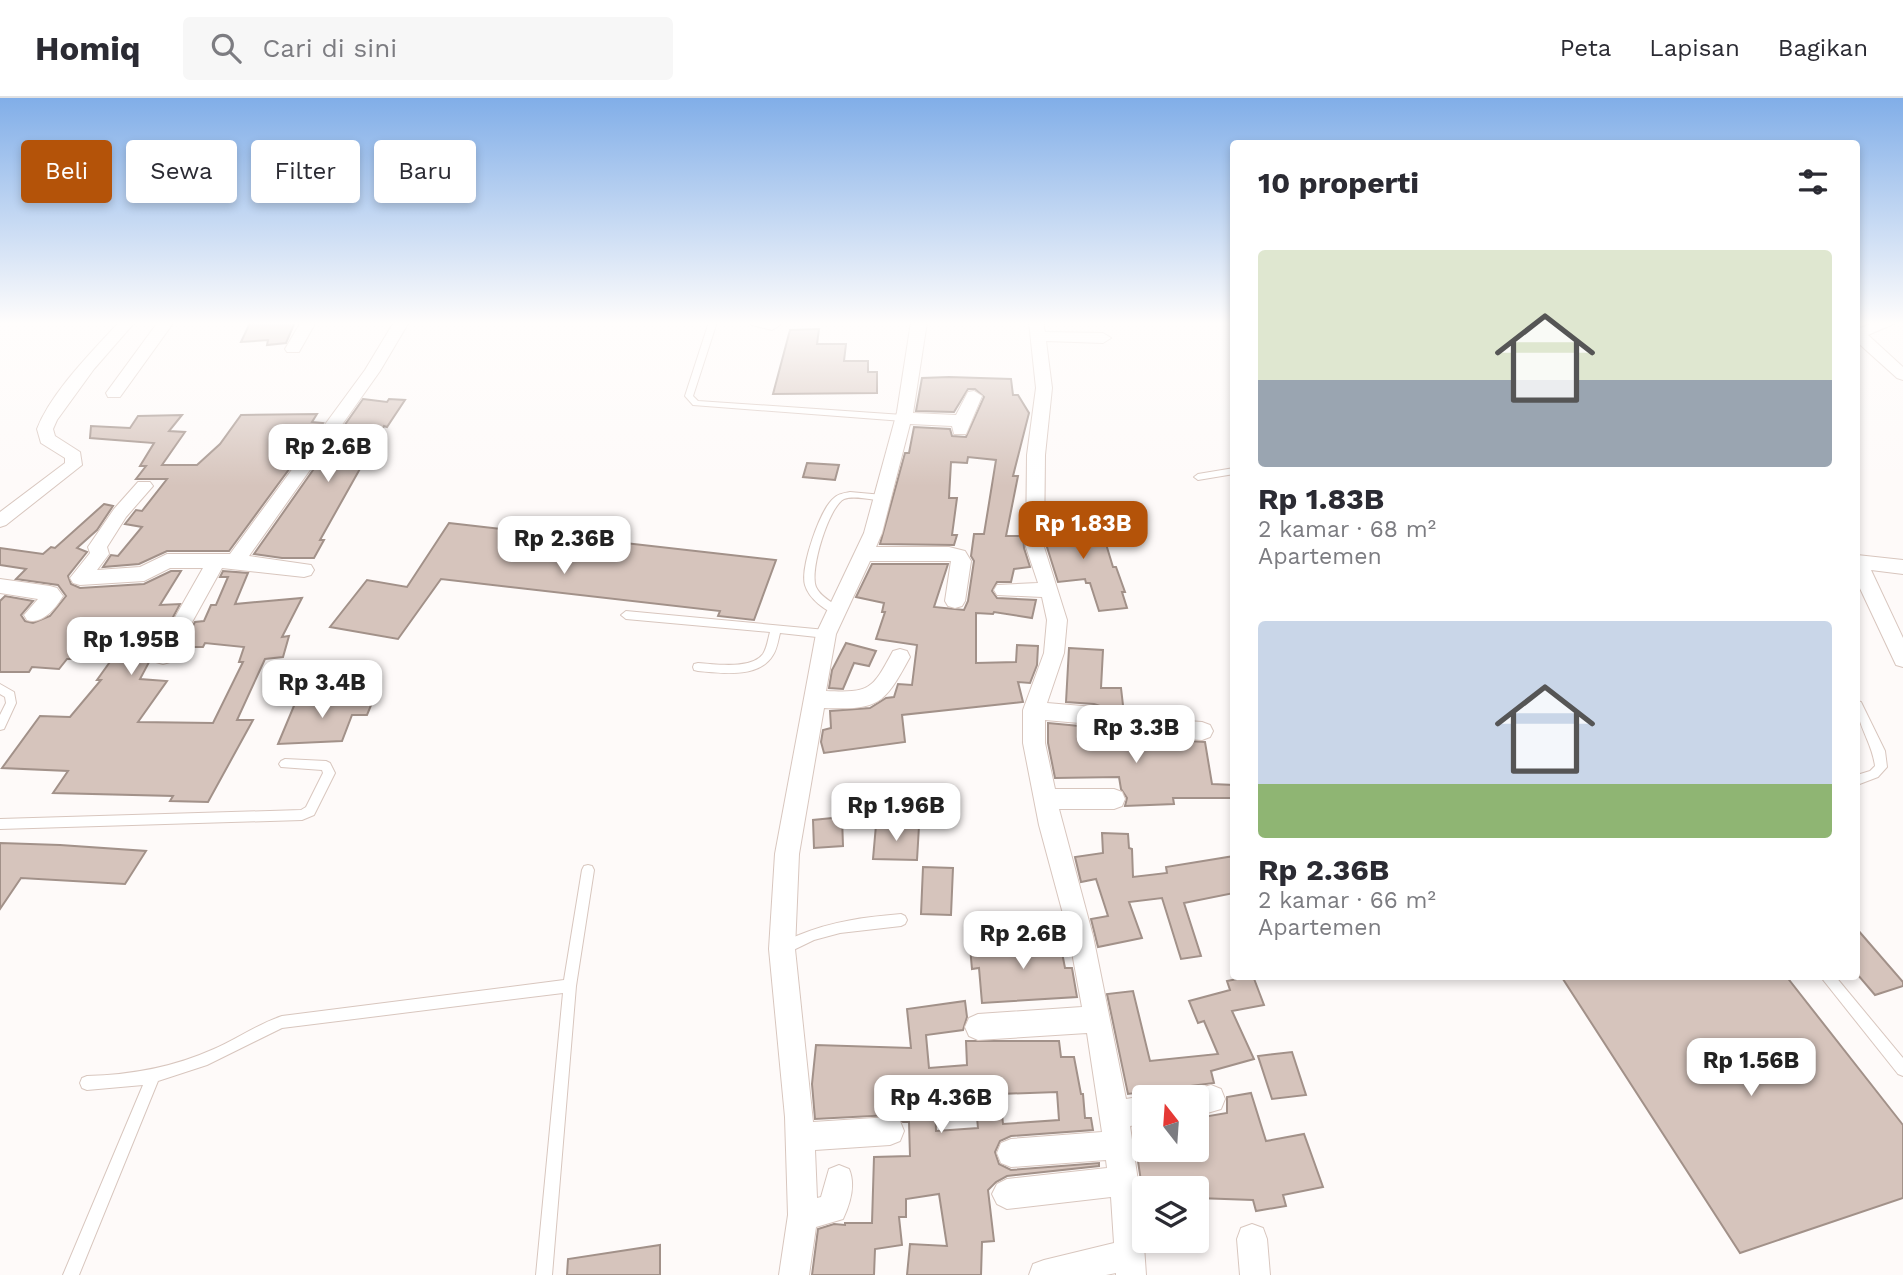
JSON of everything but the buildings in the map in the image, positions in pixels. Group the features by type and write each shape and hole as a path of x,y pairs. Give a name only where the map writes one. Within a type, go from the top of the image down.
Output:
{"street":[{"path":"0,521 73,465 74,456 47,439 47,424 80,377"},
{"path":"114,393 126,377"},
{"path":"163,656 225,561 367,377"},
{"path":"794,1275 803,1215 800,1138 782,949 787,854 826,634 866,554 903,418 910,377"},
{"path":"1043,377 1044,388 1036,455 1034,533 1035,547 1057,620 1054,653 1034,710 1034,743 1081,936 1097,1019 1123,1181 1130,1264 1044,1275"},
{"path":"903,418 961,426 974,396"},
{"path":"34,615 53,596 80,578 96,560 100,554 97,547 120,513 144,486"},
{"path":"866,554 958,556 961,561 955,601"},
{"path":"80,578 144,574 167,561 225,561 304,570"},
{"path":"1860,562 1903,567"},
{"path":"1860,568 1903,659"},
{"path":"2,583 53,596"},
{"path":"1004,590 1050,590"},
{"path":"814,699 870,698 885,687 900,657"},
{"path":"1034,710 1094,716 1113,724 1202,731"},
{"path":"1046,799 1114,799"},
{"path":"978,1027 1097,1019"},
{"path":"1114,1115 1132,1112"},
{"path":"800,1138 890,1131"},
{"path":"1011,1153 1118,1145"},
{"path":"803,1215 833,1209 839,1179"},
{"path":"1007,1194 1123,1181"},
{"path":"1252,1240 1255,1275"}],"lane":[{"path":"695,377 689,396 696,403 903,418"},
{"path":"1198,477 1230,472"},
{"path":"837,611 820,600 809,583 810,567 831,505 842,496 883,498"},
{"path":"626,615 826,634"},
{"path":"698,667 724,668 757,663 768,655 776,628"},
{"path":"0,688 9,695 10,703 1,724"},
{"path":"1860,711 1879,751 1881,767 1874,774 1860,779"},
{"path":"0,824 302,815 310,811 329,773 328,769 326,766 285,764"},
{"path":"544,1275 570,986 588,870"},
{"path":"782,949 827,928 901,920"},
{"path":"1829,980 1903,1069"},
{"path":"87,1083 153,1077 240,1044 267,1027 282,1022 570,986"},
{"path":"71,1275 153,1077"}]}
